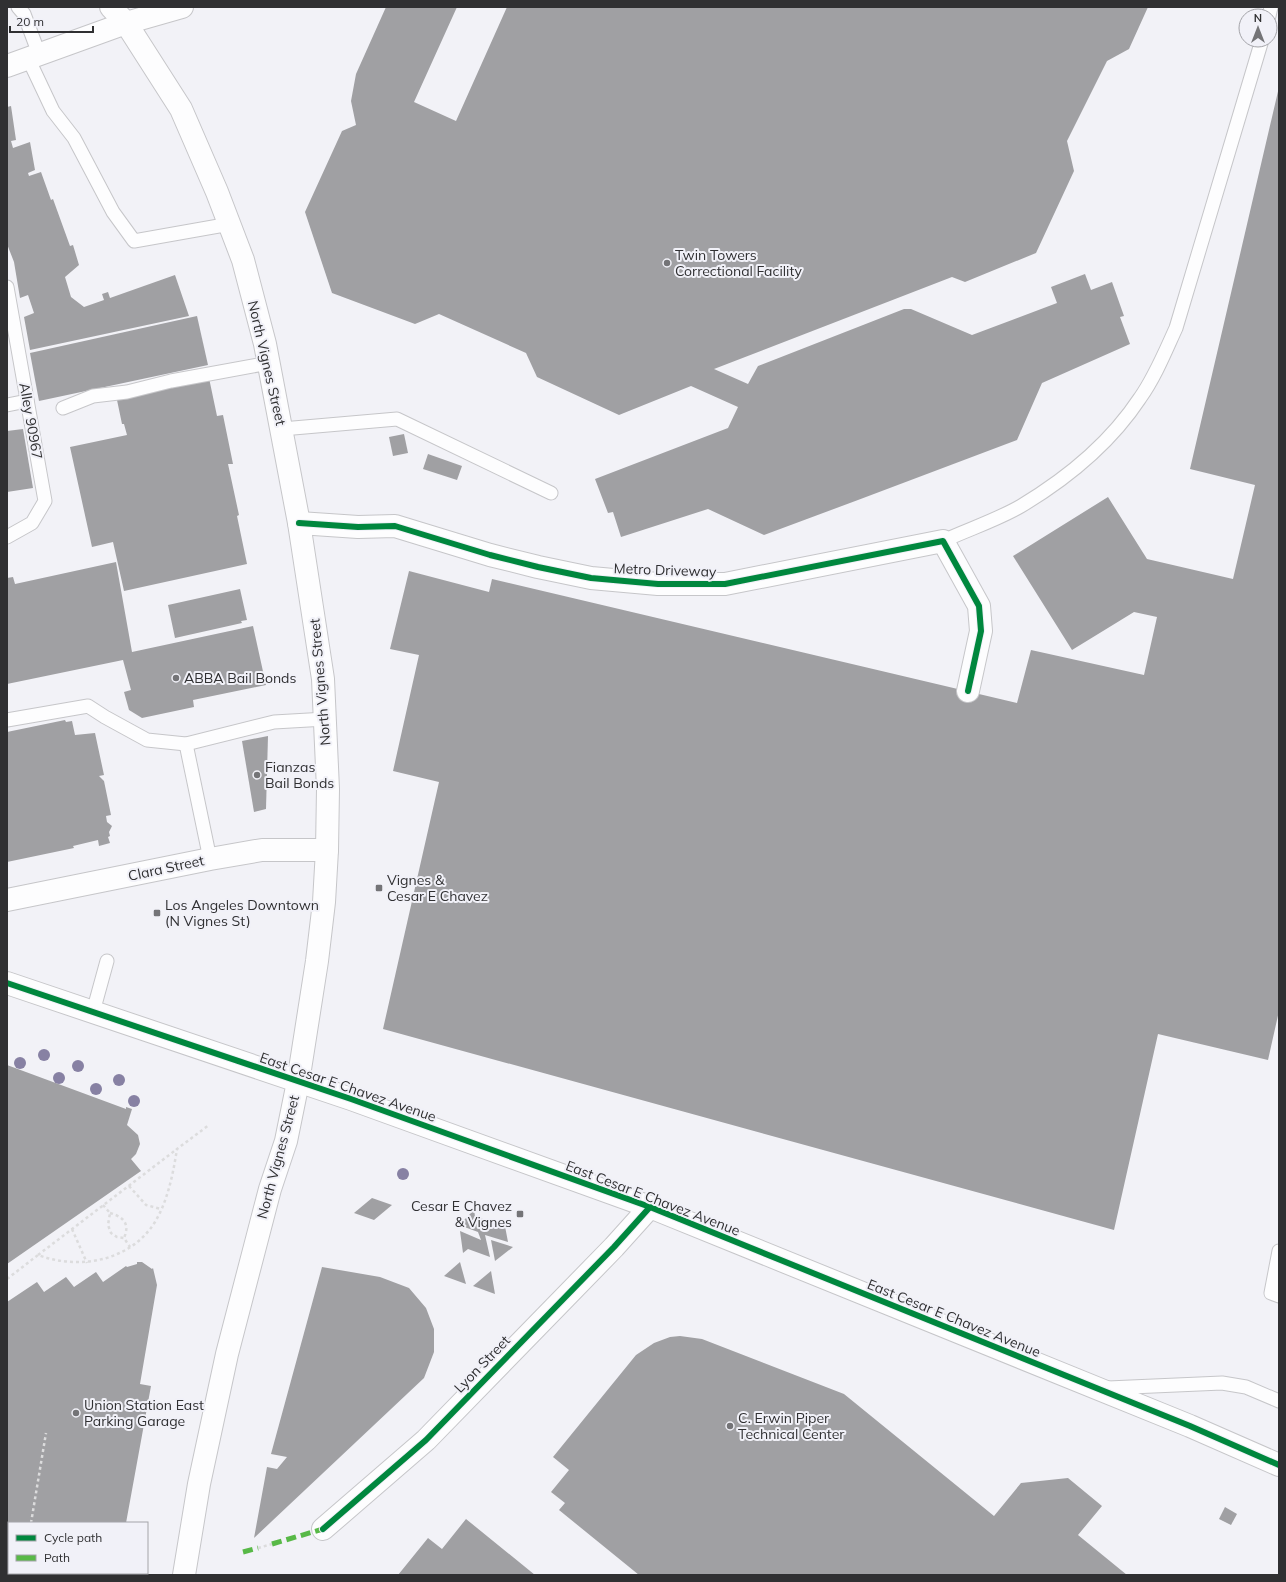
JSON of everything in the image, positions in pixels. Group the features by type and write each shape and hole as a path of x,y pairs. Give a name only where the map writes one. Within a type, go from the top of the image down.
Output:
{"main road":[{"name":"North Vignes Street","path":"112,7 126,23 181,109 230,224 243,260 269,363 299,523 318,642 326,719 328,789 324,902 317,961 298,1082 286,1141 270,1190 227,1354 199,1484 184,1575"},
{"path":"7,66 126,23 182,7"},
{"name":"Metro Driveway","path":"299,523 358,527 395,526 490,555 538,567 625,582 691,585 725,584 943,541"},
{"path":"943,541 980,606 981,631 968,691"},
{"name":"Clara Street","path":"7,900 262,850 327,850"},
{"name":"East Cesar E Chavez Avenue","path":"7,983 351,1099 650,1207 1190,1426 1279,1465"},
{"name":"Lyon Street","path":"323,1529 426,1440 614,1247 650,1207"}],"lane":[{"path":"18,7 24,14 33,56 53,111 74,138 113,212 134,241 230,224"},
{"path":"943,541 1021,506 1071,472 1112,434 1140,398 1160,362 1176,328 1260,48"},
{"name":"Alley 90967","path":"7,287 45,501 32,523 7,537"},
{"path":"62,408 92,396 128,392 171,381 269,363"},
{"path":"7,405 27,401"},
{"path":"282,429 397,419 551,493"},
{"path":"7,720 88,706 147,740 186,744 274,722 326,719"},
{"path":"186,744 210,859"},
{"path":"92,1012 108,962"},
{"path":"1279,1251 1271,1293 1279,1296"},
{"path":"1096,1389 1222,1383 1246,1388 1279,1401"}],"path":[{"path":"7,1279 209,1125"},
{"path":"38,1255 55,1260 87,1263 119,1253 130,1247 147,1232 161,1209 173,1171 177,1149"},
{"path":"129,1186 146,1205 161,1209"},
{"path":"103,1205 110,1214 119,1216 126,1223 128,1230 124,1238"},
{"path":"110,1214 108,1225 111,1233 117,1237 124,1238 130,1247"},
{"path":"72,1229 87,1263"},
{"path":"31,1522 46,1433"},
{"path":"258,1548 272,1544"}],"building":[{"name":"Twin Towers Correctional Facility","path":"386,7 457,7 414,102 456,121 507,7 1148,7 1129,49 1107,61 1067,141 1074,171 1036,253 965,282 952,277 714,369 748,384 758,366 904,309 911,309 972,335 1057,303 1051,287 1085,274 1091,290 1112,282 1124,316 1120,317 1130,344 1042,383 1017,440 764,535 708,509 621,537 613,512 608,513 595,479 728,428 738,407 691,386 619,415 537,377 526,353 439,314 415,324 332,293 305,212 342,131 356,125 351,101 356,74"},
{"path":"1279,87 1279,1011 1268,1060 1158,1034 1114,1230 383,1029 439,782 393,771 419,655 390,649 409,571 489,592 492,579 1017,703 1031,650 1144,675 1157,617 1134,612 1072,650 1013,556 1108,497 1147,559 1233,579 1255,485 1190,469"},
{"path":"11,106 16,140 11,141 13,148 30,142 35,170 28,173 29,176 41,172 51,200 53,199 70,246 73,245 79,265 65,277 71,297 84,307 104,300 102,294 108,292 110,298 175,275 189,316 30,350 24,317 34,313 28,295 20,298 14,262 7,244 7,107"},
{"path":"197,316 208,365 39,401 30,353"},
{"path":"209,378 217,416 223,415 233,464 228,464 239,515 237,516 247,564 124,591 113,542 92,547 70,447 127,435 124,424 122,424 117,400"},
{"path":"23,429 33,488 7,492 7,431"},
{"path":"404,434 408,453 393,456 389,437"},
{"path":"428,454 462,466 457,480 423,469"},
{"path":"116,562 132,652 253,626 266,685 193,700 194,707 142,718 129,710 124,692 131,690 123,660 7,684 7,578 13,577 15,584"},
{"path":"240,589 247,620 241,621 242,623 175,638 168,605"},
{"path":"65,720 66,722 72,721 75,735 95,733 104,775 99,776 104,781 111,815 106,816 107,822 112,826 109,832 110,836 108,837 110,843 99,846 98,840 73,846 74,848 7,862 7,732"},
{"name":"Fianzas Bail Bonds","path":"268,736 266,809 254,812 242,741"},
{"path":"7,1065 126,1109 126,1107 132,1109 127,1125 138,1135 140,1144 136,1154 131,1159 141,1171 7,1264"},
{"path":"372,1198 392,1205 374,1220 354,1213"},
{"path":"474,1210 475,1216 499,1225 504,1221 508,1242 485,1235 490,1257 468,1249 463,1253 460,1231 481,1240 478,1232 459,1225"},
{"path":"491,1240 513,1247 495,1261"},
{"name":"Union Station East Parking Garage","path":"137,1262 142,1262 152,1269 153,1268 157,1285 140,1384 151,1386 126,1522 8,1522 8,1574 118,1574 7,1575 7,1302 37,1282 44,1292 66,1277 74,1287 96,1272 103,1282 126,1266 137,1264"},
{"path":"460,1262 466,1284 444,1276"},
{"path":"322,1267 380,1277 409,1288 426,1308 434,1329 434,1352 424,1378 254,1538 267,1467 277,1469 287,1457 271,1454"},
{"path":"491,1271 495,1294 473,1286"},
{"name":"C. Erwin Piper Technical Center","path":"680,1336 702,1339 844,1394 994,1516 1021,1483 1068,1478 1102,1506 1078,1535 1127,1575 639,1575 559,1510 565,1503 551,1492 569,1470 553,1457 636,1355 654,1343 670,1337"},
{"path":"1225,1507 1237,1514 1231,1525 1219,1519"},
{"path":"466,1519 535,1575 398,1575 428,1538 442,1549"}],"marked path":[{"path":"272,1544 323,1529"},
{"path":"243,1552 258,1548"}],"cycle path":[{"path":"299,523 358,527 395,526 490,555 538,567 591,578 658,584 725,584 943,541 979,606 981,631 968,691"},
{"path":"7,983 351,1099 650,1207 1190,1426 1279,1465"},
{"path":"323,1529 426,1440 614,1247 650,1207"}],"place":[{"name":"Twin Towers Correctional Facility","path":"667,263"},
{"name":"ABBA Bail Bonds","path":"176,678"},
{"name":"Fianzas Bail Bonds","path":"257,775"},
{"name":"Vignes & Cesar E Chavez","path":"379,888"},
{"name":"Los Angeles Downtown (N Vignes St)","path":"157,913"},
{"name":"Cesar E Chavez & Vignes","path":"520,1214"},
{"name":"Union Station East Parking Garage","path":"76,1413"},
{"name":"C. Erwin Piper Technical Center","path":"730,1426"}]}
